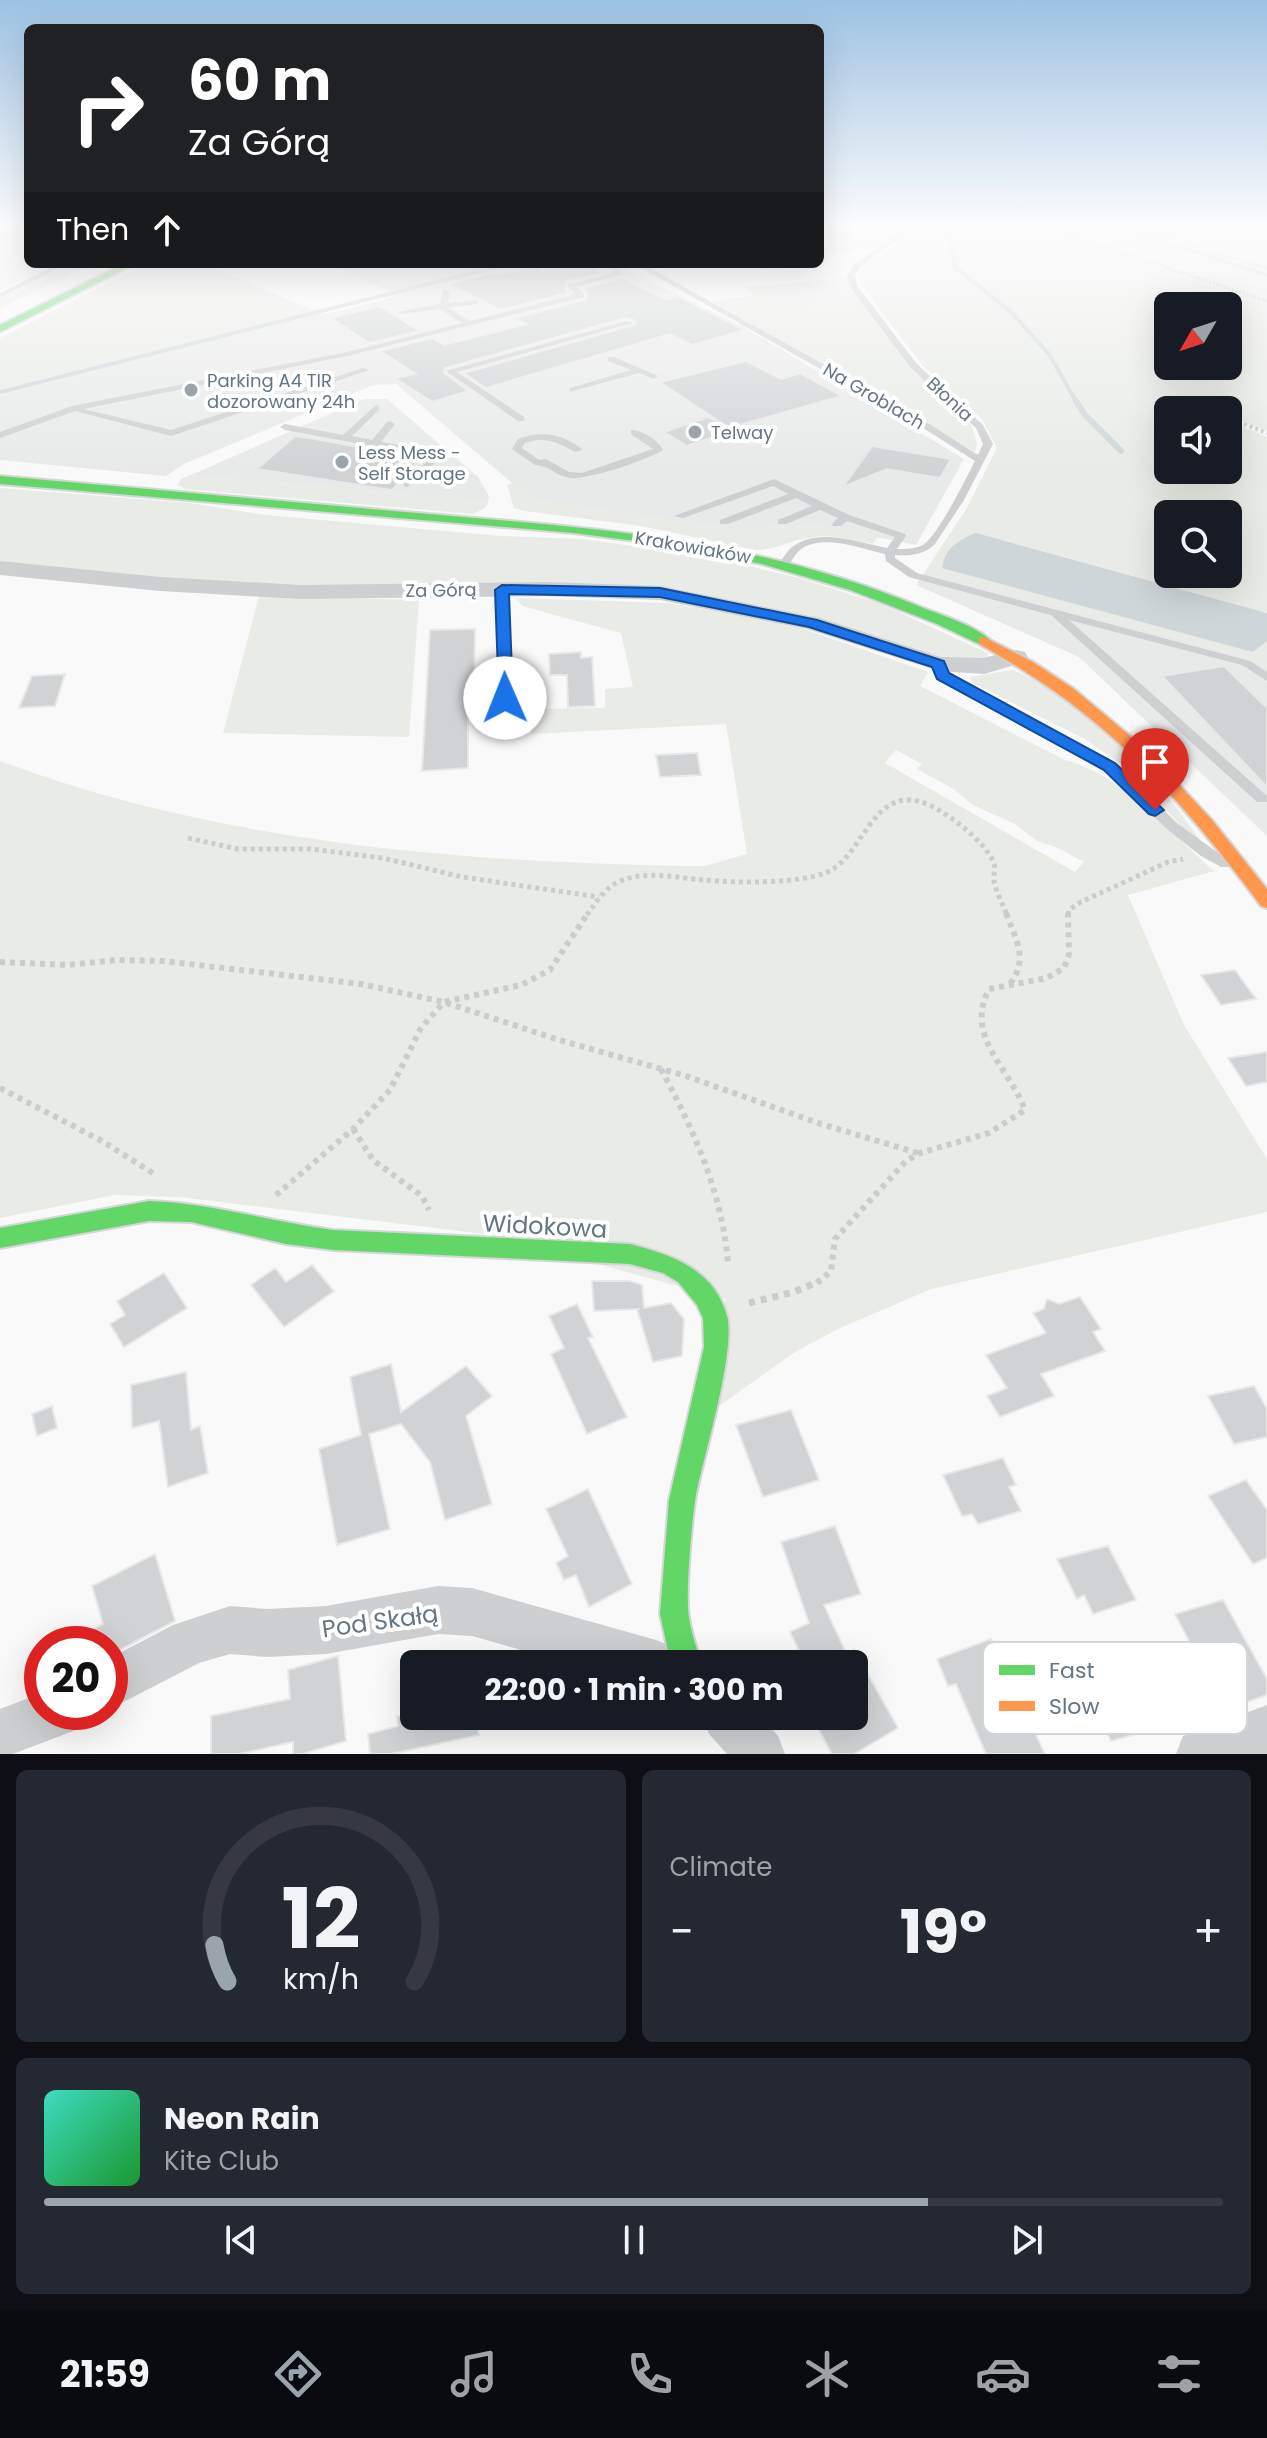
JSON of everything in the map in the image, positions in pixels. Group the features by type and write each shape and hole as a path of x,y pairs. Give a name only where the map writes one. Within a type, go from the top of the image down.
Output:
{"main road":[{"path":"0,329 42,308"},
{"name":"Krakowiaków","path":"0,480 602,532 687,544 784,564 907,604 1016,657 1057,683 1139,747 1188,797 1267,902"},
{"name":"Widokowa","path":"0,1238 149,1211 191,1212 250,1226 334,1240 630,1254 669,1265 686,1275 722,1312"},
{"path":"683,1650 674,1614 682,1500 722,1312"}],"street":[{"name":"Za Górą","path":"0,568 160,584 300,592 502,590 660,593 812,623 939,664 984,666 1016,657"},
{"name":"Pod Skałą","path":"128,1675 190,1642 230,1630 267,1633 326,1630 438,1610 472,1612 606,1650"},
{"path":"0,1734 24,1725"},
{"path":"739,1730 760,1754"},
{"path":"1201,1754 1267,1730"}],"lane":[{"path":"402,312 443,308 468,323"},
{"path":"0,435 72,409 347,354 529,308"},
{"name":"Na Groblach","path":"717,308 912,417 981,461"},
{"name":"Błonia","path":"870,308 914,366 980,427 988,444 981,461"},
{"path":"521,419 450,371 629,323"},
{"path":"611,359 654,376"},
{"path":"72,409 171,433 366,370"},
{"path":"573,390 640,370"},
{"path":"345,438 376,408"},
{"path":"375,443 390,424"},
{"path":"285,427 439,455 458,451"},
{"path":"578,450 552,437 534,436 521,441 517,449 567,475 583,476 658,450 656,445 634,432"},
{"path":"407,484 439,455"},
{"path":"784,564 790,553 813,542 827,540 912,554 929,547 981,461"},
{"path":"762,475 841,520 901,536 890,552 890,559 913,575 1246,663 1267,677"},
{"path":"679,516 774,482"},
{"path":"724,522 796,494"},
{"path":"782,522 820,506"},
{"path":"502,590 505,698"},
{"path":"1054,612 1262,799"},
{"path":"939,664 942,675 1110,766 1172,826 1206,853 1247,875"}],"path":[{"path":"1244,424 1267,433"},
{"path":"250,1226 290,1181 353,1129 390,1090 421,1028 444,1002 521,985 550,970 599,897 618,882 642,875 716,881 795,878 825,873 841,864 886,806 899,800 920,801 942,811 963,827 984,846 995,865 994,881 1022,956 1019,972 1010,984"},
{"path":"188,838 238,849 310,849 383,858 462,877 599,897"},
{"path":"661,1069 706,1157 727,1232 722,1312 812,1286 827,1279 833,1268 835,1239 898,1168 918,1153 971,1140 1016,1119 1025,1110 1022,1098 1002,1071 988,1044 979,1018 980,1002 989,989 1044,980 1062,972 1068,961 1065,935 1069,910 1081,902 1168,862 1206,853"},
{"path":"0,962 68,965 117,960 163,961 361,984 444,1002 918,1153"},
{"path":"0,1088 102,1141 177,1189 191,1212"},
{"path":"353,1129 373,1160 422,1196 435,1222 441,1245"}],"shaded area":[{"path":"59,308 309,308 326,315 0,396 0,338"},
{"path":"351,308 705,308 744,327 964,459 916,545 821,526 730,529 533,501 396,384 373,385 184,464 166,476 0,460 0,396"},
{"path":"723,308 866,308 910,366 971,425 977,443 975,452"},
{"path":"879,308 1154,308 1154,380 1242,380 1242,308 1267,308 1267,431 1242,421 1242,396 1154,396 1154,484 1242,484 1242,426 1267,437 1267,613 1176,588 1242,588 1242,500 1154,500 1154,582 1006,541 1253,652 1267,641 1267,669 1247,657 926,570 967,508 997,448 982,419 922,365"},
{"path":"364,399 387,399 478,477 489,496 488,502 191,475"},
{"path":"191,475 488,502 485,508 473,514 185,489 178,485 181,479"},
{"path":"513,483 533,501 730,529 821,526 878,536 873,544 824,536 756,550 641,526 514,508 507,485"},
{"path":"0,488 190,503 266,515 500,536 583,539 711,557 799,578 881,604 988,653 987,661 948,662 652,588 289,587 164,581 0,565"},
{"path":"976,533 1154,582 1154,588 1176,588 1267,613 1267,641 1253,652 942,568 946,555"},
{"path":"926,570 1247,657 1267,669 1267,836 1079,657 916,585"},
{"path":"259,596 419,600 409,737 223,733"},
{"path":"516,598 668,603 795,626 928,672 920,686 1106,778 1144,806 1214,871 1128,895 1184,1025 1267,1159 1267,1212 931,1289 838,1329 795,1352 712,1411 725,1299 492,1235 179,1197 115,1195 0,1218 0,761 82,789 166,811 251,829 338,842 424,852 598,864 705,866 747,854 726,724 531,734 531,709 605,708 605,689 633,687 621,633 522,606","holes":["896,750 922,764 917,769 952,788 973,805 1015,824 1037,841 1084,862 1075,872 885,763"]},
{"path":"1012,670 1066,702 1143,767 1200,840 1188,833 1126,768 1085,739 973,683 970,677"}],"building":[{"path":"382,308 420,331 369,343 331,318"},
{"path":"554,308 701,308 745,330 692,345 670,334 486,388 464,373 636,324 634,320 625,318 445,368 444,373 469,391 432,402 395,378 416,374 380,351 432,338 444,345 526,324 514,318"},
{"path":"746,361 781,379 800,373 842,396 729,428 660,382"},
{"name":"Telway","path":"708,417 732,431 687,446 664,432"},
{"name":"Less Mess - Self Storage","path":"295,436 421,458 392,490 257,469"},
{"path":"872,446 951,459 940,478 887,469 843,487"},
{"path":"475,629 474,694 468,694 468,768 422,771 430,630"},
{"path":"581,652 581,658 592,657 595,706 568,707 567,675 550,675 549,654"},
{"path":"1224,666 1267,708 1267,787 1162,676"},
{"path":"65,674 55,706 19,708 32,676"},
{"path":"697,753 701,775 660,777 656,755"},
{"path":"1235,970 1256,999 1221,1005 1201,975"},
{"path":"1267,1052 1267,1082 1246,1086 1228,1058"},
{"path":"312,1265 334,1291 284,1327 251,1285 275,1268 286,1282"},
{"path":"164,1273 187,1308 124,1347 110,1324 125,1315 117,1301"},
{"path":"592,1281 630,1281 642,1285 644,1308 671,1303 684,1319 682,1356 653,1362 637,1309 594,1311"},
{"path":"1080,1297 1101,1329 1093,1332 1105,1351 1041,1374 1054,1396 1000,1417 987,1396 1007,1388 986,1355 1046,1333 1033,1313 1044,1309 1047,1299 1059,1304"},
{"path":"577,1304 593,1337 588,1338 627,1417 587,1434 551,1354 564,1348 549,1316"},
{"path":"391,1364 401,1412 466,1366 492,1396 466,1416 492,1504 445,1520 430,1462 401,1424 369,1434 390,1529 337,1545 319,1449 361,1435 350,1377"},
{"path":"186,1372 191,1430 200,1426 208,1473 168,1487 159,1421 132,1428 131,1385"},
{"path":"1254,1386 1267,1409 1267,1437 1234,1444 1208,1396"},
{"path":"52,1406 57,1428 37,1436 32,1414"},
{"path":"791,1410 819,1480 763,1497 736,1425"},
{"path":"1003,1458 1016,1485 1009,1487 1021,1511 978,1524 972,1514 962,1516 943,1475"},
{"path":"1246,1480 1267,1510 1267,1558 1253,1564 1208,1496"},
{"path":"588,1489 632,1584 589,1607 576,1575 564,1580 556,1563 568,1556 546,1509"},
{"path":"835,1526 861,1594 824,1605 845,1650 799,1650 790,1632 809,1623 781,1542"},
{"path":"1108,1546 1136,1600 1093,1614 1084,1595 1077,1599 1057,1559"},
{"path":"155,1554 175,1621 128,1646 128,1626 99,1626 103,1624 92,1586"},
{"path":"1223,1600 1246,1642 1190,1642 1175,1614"},
{"path":"991,1639 992,1642 983,1642 983,1734 1036,1734 1045,1754 986,1754 956,1684 948,1686 937,1659"},
{"path":"1247,1643 1267,1679 1267,1695 1247,1702"},
{"path":"338,1656 346,1741 302,1754 293,1754 293,1742 240,1754 211,1754 211,1716 290,1699 288,1670"},
{"path":"868,1675 898,1728 854,1754 832,1754 819,1730 868,1730"},
{"path":"397,1716 400,1716 400,1730 478,1730 479,1735 391,1754 370,1754 368,1734 398,1726"},
{"path":"1108,1734 1136,1734 1111,1741"}],"waterway":[{"path":"0,392 334,308"},
{"path":"1006,308 1049,354 1077,403"},
{"path":"1076,401 1084,414 1121,451"}],"traffic: fast":[{"path":"0,329 42,308"},
{"path":"0,480 574,529 673,542 765,561 854,587 984,641"},
{"path":"0,1238 149,1211 191,1212 286,1234 334,1240 630,1254 669,1265 686,1275 705,1297 715,1317 716,1347 682,1500 674,1614 683,1650"}],"traffic: slow":[{"path":"984,641 1069,692 1141,754 1206,824 1267,902"}],"place":[{"name":"Parking A4 TIR dozorowany 24h","path":"191,390"},
{"name":"Telway","path":"695,432"},
{"name":"Less Mess - Self Storage","path":"342,462"}],"route":[{"path":"505,698 502,590 660,593 812,623 939,664 942,675 1110,766 1155,810"}]}
